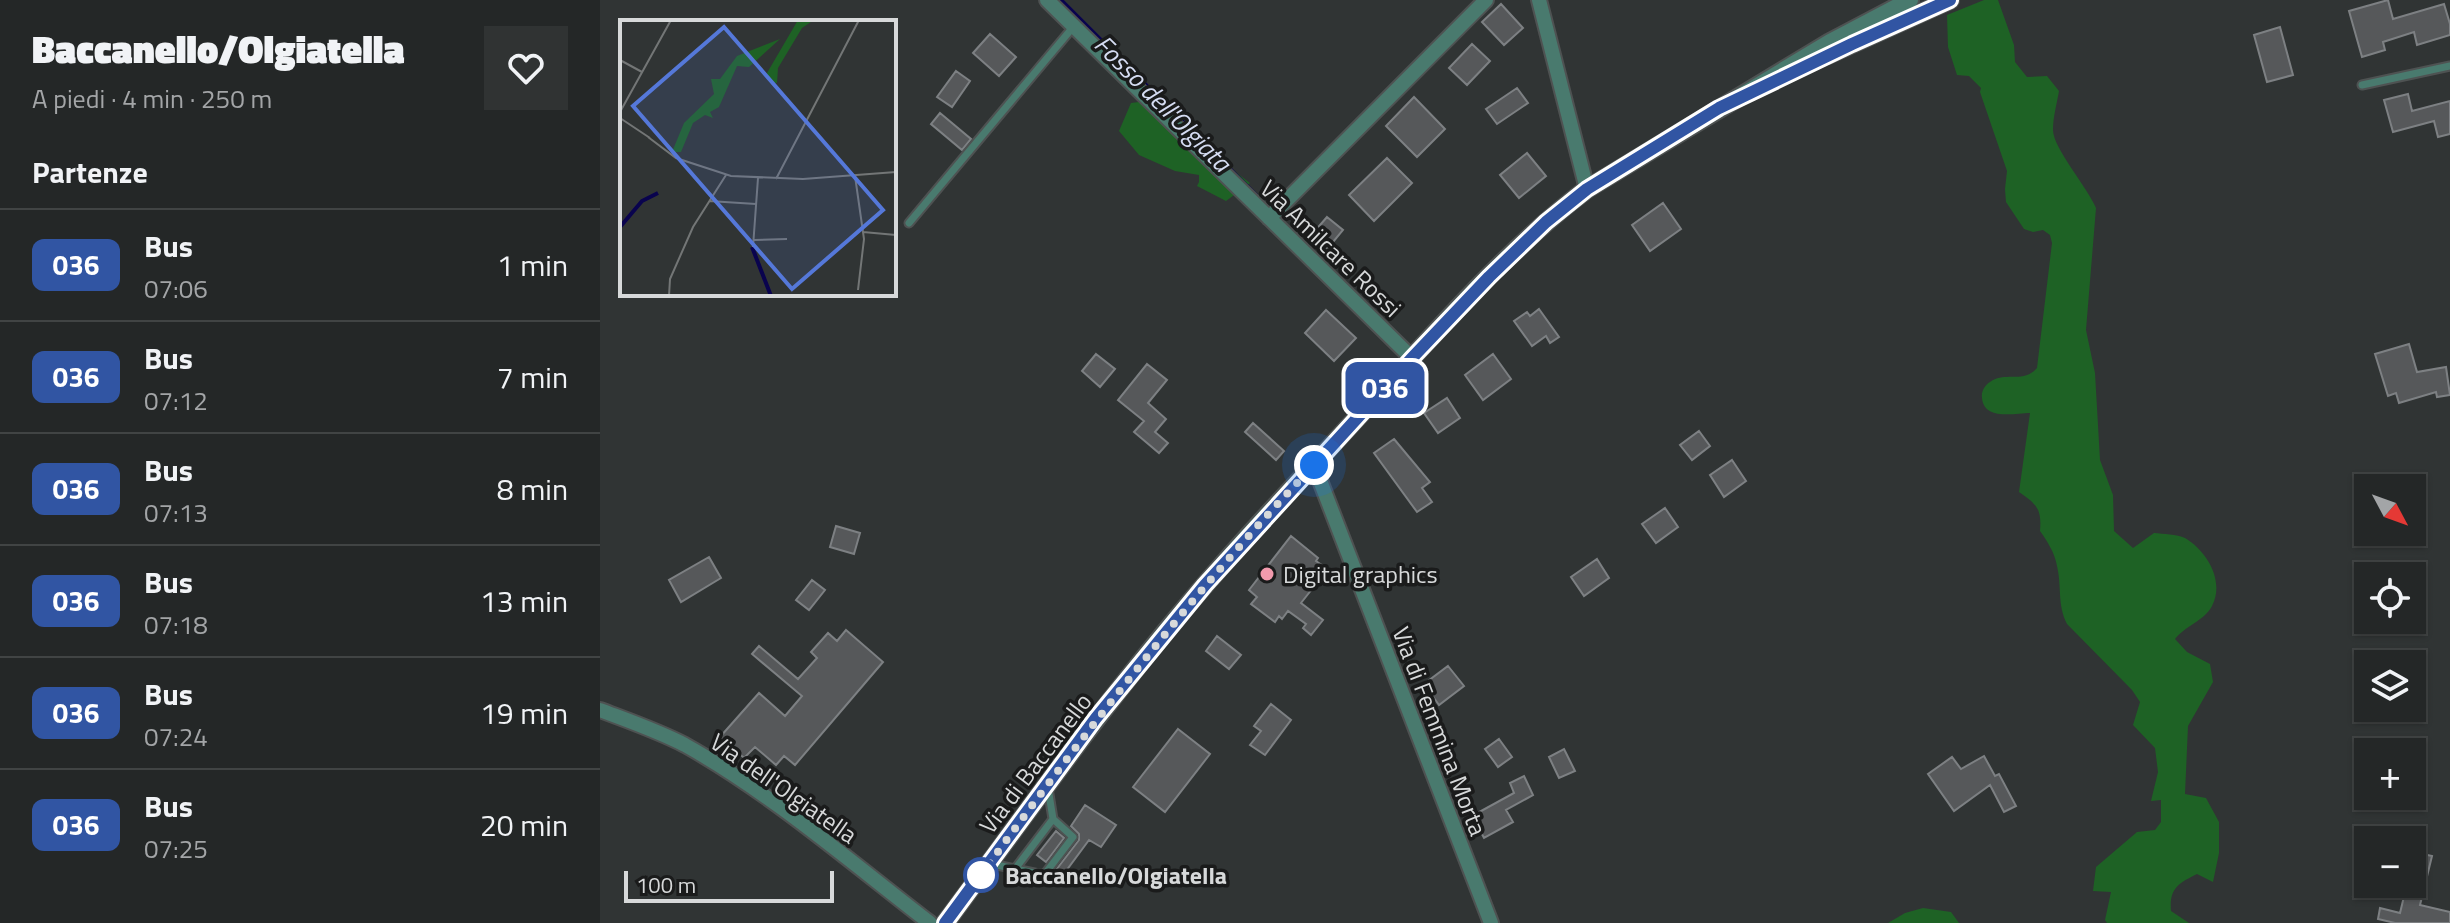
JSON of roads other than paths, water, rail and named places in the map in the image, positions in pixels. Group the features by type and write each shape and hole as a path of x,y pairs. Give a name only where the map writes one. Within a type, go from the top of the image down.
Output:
{"street":[{"name":"Via Amilcare Rossi","path":"1047,0 1412,358"},
{"path":"1269,218 1486,0"},
{"path":"1539,0 1587,189"},
{"name":"Via di Baccanello","path":"945,923 1096,718 1177,618 1412,358 1517,248 1587,189 1830,42 1910,0"},
{"name":"Via di Baccanello","path":"1719,108 1947,1"},
{"name":"Via di Femmina Morta","path":"1314,465 1491,923"},
{"name":"Via dell'Olgiatella","path":"600,710 669,737 721,767 780,808 930,923"}],"lane":[{"path":"909,223 1074,26"},
{"path":"2362,85 2450,66"},
{"path":"989,863 1044,875 1073,837 1053,819 1047,785"},
{"path":"1015,869 1053,819"}],"waterway":[{"name":"Fosso dell'Olgiata","path":"1061,0 1256,195"}],"place":[{"name":"Digital graphics","path":"1267,574"},
{"name":"Baccanello/Olgiatella","path":"981,875"}]}
